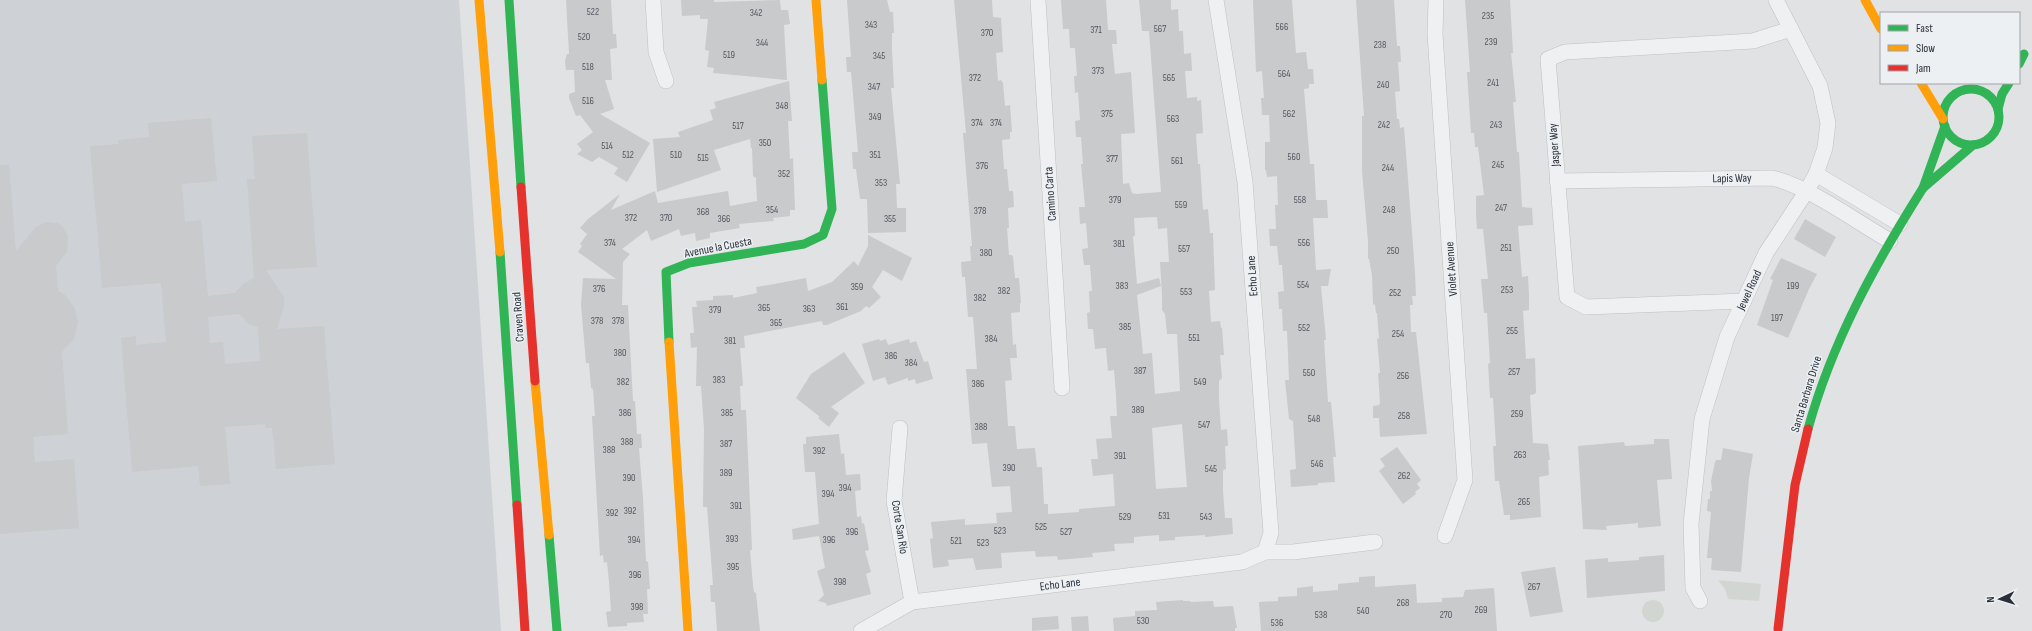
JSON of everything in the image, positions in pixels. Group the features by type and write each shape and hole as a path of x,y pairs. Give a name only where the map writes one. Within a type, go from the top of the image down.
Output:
{"street":[{"name":"Craven Road","path":"479,0 505,314 525,631"},
{"name":"Craven Road","path":"509,0 532,347 557,631"},
{"path":"653,0 656,52 666,81"},
{"name":"Avenue la Cuesta","path":"688,631 689,625 666,299 666,272 689,263 804,244 823,235 832,209 816,0"},
{"name":"Camino Carta","path":"1038,0 1062,388"},
{"name":"Echo Lane","path":"1216,0 1245,182 1271,533 1265,552"},
{"name":"Violet Avenue","path":"1436,0 1436,34 1465,480 1445,536"},
{"name":"Jewel Road","path":"1700,601 1693,588 1691,524 1702,419 1727,337 1766,253 1806,192 1816,174 1825,148 1828,123 1820,86 1776,0"},
{"path":"1865,0 1880,27"},
{"name":"Jasper Way","path":"1744,301 1586,307 1567,297 1548,59 1565,52 1754,41 1791,29"},
{"path":"2022,56 2032,45"},
{"path":"1922,84 1936,105 1949,134 1956,140 1973,145 1988,139 1998,126 1998,109 2002,94 2008,84"},
{"path":"1944,123 1946,104 1956,93 1980,84"},
{"path":"1949,86 1967,90 1980,90 1988,95 1998,109"},
{"name":"Santa Barbara Drive","path":"1778,630 1784,596 1795,487 1815,400 1833,350 1852,308 1900,224 1924,188 1942,138 1944,123"},
{"name":"Santa Barbara Drive","path":"1924,188 1973,145"},
{"path":"1816,174 1900,224"},
{"name":"Lapis Way","path":"1557,182 1762,178 1783,181 1806,192 1890,241"},
{"path":"1836,210 1846,192"},
{"name":"Corte San Rio","path":"900,428 894,501 912,602"},
{"name":"Echo Lane","path":"861,631 912,602 1242,562 1265,552 1293,552 1375,542"}],"shaded area":[{"path":"0,0 459,0 501,631 0,631"},
{"path":"1718,580 1761,584 1759,601 1728,599 1725,589"},
{"path":"1653,600 1661,603 1664,611 1661,619 1653,622 1645,619 1642,611 1645,603"}],"building":[{"path":"566,0 611,0 613,34 616,34 617,48 610,49 612,80 605,80 614,109 600,114 650,143 627,182 614,174 618,168 599,157 592,162 577,154 582,150 577,144 593,132 580,115 576,116 569,98 569,94 575,92 574,70 566,70 565,61 567,54 569,54"},
{"path":"681,0 714,0 714,2 780,0 781,10 788,10 790,24 784,25 787,80 713,73 714,68 707,67 709,51 705,50 708,19 700,19 700,15 682,16"},
{"path":"847,0 887,0 890,12 893,12 894,33 892,33 892,50 894,88 891,88 900,184 896,184 897,208 906,208 906,232 868,233 867,199 860,199 856,169 853,169 852,152 858,152 851,72 847,72 846,57 851,57"},
{"path":"954,0 992,0 993,17 1001,18 1003,52 996,53 998,81 1001,80 1003,83 1005,106 1010,105 1012,132 1010,132 1010,139 1002,140 1004,169 1007,169 1009,191 1013,191 1014,207 1008,208 1009,228 1007,228 1009,255 1012,255 1013,257 1015,278 1019,278 1021,303 1020,312 1011,313 1013,345 1016,344 1017,358 1010,358 1012,380 1005,381 1008,426 1015,426 1017,449 1035,448 1037,467 1042,467 1044,504 1048,504 1048,514 1079,512 1079,509 1115,506 1113,474 1093,476 1091,459 1098,459 1096,439 1112,438 1110,416 1117,416 1116,395 1114,370 1108,371 1106,348 1095,349 1093,329 1088,329 1087,313 1090,312 1089,291 1092,291 1090,265 1084,265 1082,249 1088,248 1086,223 1080,224 1079,207 1085,207 1081,164 1083,164 1081,137 1076,137 1075,121 1080,120 1078,92 1075,93 1074,76 1077,76 1075,48 1070,48 1069,29 1063,29 1061,0 1106,0 1108,30 1116,30 1117,44 1112,44 1115,74 1131,72 1135,133 1121,134 1123,184 1129,183 1132,193 1136,194 1161,192 1149,31 1142,31 1139,0 1171,0 1171,10 1178,9 1179,31 1183,31 1184,54 1191,53 1192,71 1185,71 1187,98 1197,97 1197,101 1201,100 1203,133 1196,134 1198,164 1200,164 1203,210 1208,209 1210,233 1213,233 1215,290 1209,291 1211,322 1220,321 1222,328 1224,355 1220,355 1222,378 1219,381 1219,400 1221,430 1227,429 1228,446 1225,446 1226,469 1223,470 1223,491 1225,518 1232,518 1233,534 1205,537 1205,535 1175,537 1175,540 1159,541 1159,535 1134,537 1134,543 1114,544 1115,551 1092,553 1093,557 1058,560 1057,556 1036,557 1035,551 1001,553 1002,568 976,570 973,558 948,560 949,566 933,568 930,539 933,538 931,522 965,519 965,525 997,523 996,513 1012,512 1010,486 992,487 987,443 972,444 966,369 977,369 973,317 968,317 965,277 962,277 961,262 971,261 970,246 972,246 963,133 966,133","holes":["1157,217 1158,229 1167,228 1169,262 1160,262 1162,294 1162,310 1165,314 1167,334 1177,334 1180,391 1155,394 1152,353 1143,354 1137,295 1161,286 1159,278 1137,284 1133,237 1135,235 1134,218","1182,424 1187,487 1156,489 1152,428"]},
{"path":"1253,0 1292,0 1296,53 1306,52 1308,69 1313,69 1314,84 1309,84 1309,88 1304,89 1310,164 1314,164 1316,200 1327,200 1328,218 1313,218 1316,270 1331,269 1328,286 1321,286 1326,340 1324,340 1328,402 1331,402 1336,457 1333,457 1335,482 1318,483 1318,485 1291,487 1290,470 1296,469 1293,421 1289,419 1285,380 1289,380 1287,331 1283,331 1282,309 1279,309 1278,292 1284,291 1282,265 1279,265 1277,246 1270,246 1269,229 1276,229 1275,205 1278,205 1277,176 1267,177 1265,170 1265,142 1270,142 1269,115 1262,115 1261,98 1264,98 1262,71 1256,72"},
{"path":"1356,0 1394,0 1397,46 1400,46 1401,62 1398,62 1400,91 1395,92 1397,119 1399,119 1400,128 1404,127 1415,272 1416,296 1412,296 1413,305 1410,305 1411,332 1416,332 1427,434 1380,437 1379,418 1373,418 1373,406 1379,405 1380,403 1378,373 1380,373 1377,338 1379,339 1377,313 1375,304 1373,305 1372,275 1368,259 1368,241 1362,171 1362,116 1364,116"},
{"path":"1465,0 1510,0 1513,53 1511,53 1516,102 1513,102 1517,152 1519,152 1522,207 1532,208 1533,225 1518,226 1522,277 1528,276 1529,310 1523,311 1526,359 1535,358 1536,392 1535,394 1530,395 1533,443 1548,444 1550,460 1548,460 1549,475 1539,477 1541,517 1510,520 1510,515 1504,515 1499,481 1495,481 1493,446 1496,446 1493,398 1490,398 1488,364 1490,363 1487,313 1484,313 1481,279 1488,279 1483,229 1477,229 1476,215 1476,196 1484,195 1478,147 1475,147 1474,133 1471,133 1467,72 1470,72"},
{"path":"789,81 792,121 788,121 790,159 793,158 795,210 790,210 790,216 773,218 774,221 739,224 740,228 710,233 710,238 696,241 695,233 681,236 679,229 651,241 647,230 622,249 630,254 623,262 622,305 628,305 633,401 635,401 637,434 641,434 642,448 639,448 646,562 648,561 650,589 647,589 648,614 643,614 644,622 627,623 627,626 608,627 606,612 611,611 607,562 604,563 603,555 600,556 592,416 595,416 593,389 591,388 589,363 586,363 581,305 583,278 616,279 578,252 582,246 580,244 587,234 580,228 588,219 620,194 611,210 655,191 658,203 728,191 730,206 757,201 756,178 753,176 752,148 750,139 714,150 721,170 657,192 653,139 680,137 678,132 713,120 710,110 716,108 714,102"},
{"path":"211,118 217,181 182,184 185,222 201,220 208,296 235,293 243,284 254,278 247,179 255,179 252,136 307,133 317,267 266,270 284,297 284,306 277,329 324,326 335,464 276,469 272,428 266,428 265,424 225,427 230,484 200,486 198,466 132,472 121,338 136,336 136,345 166,342 161,283 102,288 90,146 119,144 118,140 149,137 148,123","holes":["239,314 249,324 258,327 260,361 225,364 223,342 210,343 208,317"]},
{"path":"0,165 9,165 16,251 36,227 46,222 57,223 62,226 68,236 67,252 56,266 58,291 65,295 74,307 78,322 74,339 62,352 68,434 33,437 35,462 74,459 79,528 0,534"},
{"path":"1805,219 1836,237 1825,257 1794,239"},
{"path":"868,235 912,258 902,281 883,270 872,287 881,297 869,308 866,306 861,311 827,325 823,325 822,321 744,336 745,348 740,348 743,386 740,386 741,410 746,410 752,550 750,550 753,585 754,592 756,593 760,631 717,631 715,602 711,602 710,585 713,585 707,507 703,507 704,429 701,386 696,386 697,347 691,348 690,333 694,333 692,307 697,307 696,301 713,300 713,296 733,295 733,298 757,293 756,287 806,278 808,291 832,282 854,261 858,266 868,246"},
{"path":"1781,258 1817,274 1788,338 1757,325 1773,280 1770,279"},
{"path":"879,339 880,341 886,339 888,345 909,339 910,343 916,341 924,362 928,361 933,379 916,384 915,379 908,381 908,378 888,385 885,377 873,381 862,344"},
{"path":"844,352 865,383 831,407 839,413 829,427 818,418 820,417 796,398 811,374"},
{"path":"839,434 841,454 844,453 846,475 860,474 861,490 855,491 857,517 861,516 862,524 864,523 869,550 865,551 871,572 866,574 871,594 827,606 826,603 818,601 824,595 817,571 825,568 819,536 793,540 792,529 819,524 815,472 805,472 803,444 806,444 806,437"},
{"path":"1654,439 1669,439 1672,479 1657,480 1661,526 1638,528 1638,523 1606,526 1607,530 1583,529 1578,446 1624,442 1625,446 1654,444"},
{"path":"1397,447 1421,480 1417,484 1420,488 1415,492 1416,494 1403,504 1379,471 1385,466 1380,459"},
{"path":"1723,448 1753,454 1749,478 1741,572 1711,570 1712,558 1707,558 1711,512 1707,511 1708,499 1710,499 1710,491 1712,491 1711,481 1715,462 1716,460 1721,460"},
{"path":"1664,555 1665,591 1587,598 1585,560 1608,558 1608,562 1639,560 1639,557"},
{"path":"1555,567 1563,612 1530,617 1521,572"},
{"path":"1375,576 1375,587 1416,584 1417,603 1442,602 1442,598 1463,597 1465,590 1494,588 1497,631 1261,631 1259,602 1278,601 1278,597 1297,596 1297,588 1313,586 1313,592 1338,590 1338,584 1359,582 1359,577"},
{"path":"1183,600 1191,602 1213,601 1214,607 1233,606 1237,628 1235,628 1235,631 1114,631 1113,618 1135,616 1135,611 1157,610 1156,602"},
{"path":"1058,616 1059,629 1032,631 1032,618"},
{"path":"1088,616 1089,631 1072,631 1071,617"}],"traffic: fast":[{"path":"509,0 521,187"},
{"path":"2020,57 2024,54 2020,62"},
{"path":"669,342 666,272 689,263 804,244 823,235 832,209 822,80"},
{"path":"1998,109 2002,94 2008,84"},
{"path":"1971,89 1982,91 1991,97 1997,106 1999,117 1997,128 1991,137 1982,143 1971,145 1960,143 1951,137 1945,128 1943,117 1945,106 1951,97 1960,91 1971,89"},
{"path":"1945,126 1923,188 1973,145"},
{"path":"1808,429 1829,365 1856,304 1888,245 1923,188"},
{"path":"500,252 517,505"},
{"path":"549,535 557,631"}],"traffic: slow":[{"path":"479,0 500,252"},
{"path":"816,0 822,80"},
{"path":"1865,0 1880,27"},
{"path":"1922,84 1943,119"},
{"path":"669,342 688,631"},
{"path":"535,381 549,535"}],"traffic: jam":[{"path":"521,187 535,381"},
{"path":"1778,629 1795,485 1808,429"},
{"path":"517,505 525,631"}]}
